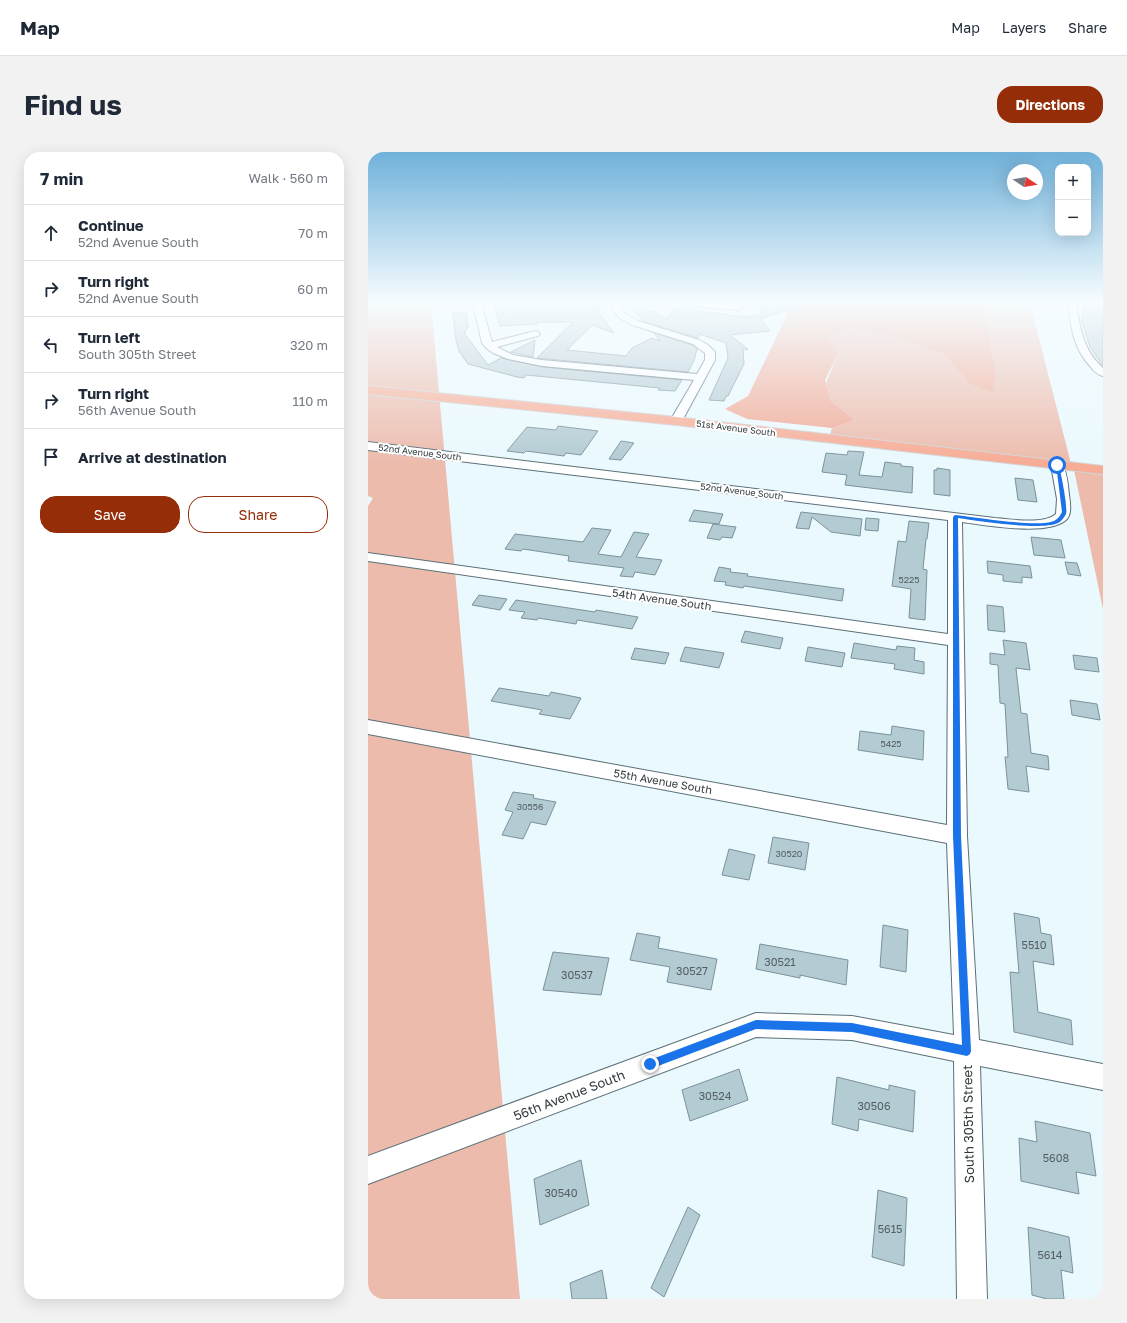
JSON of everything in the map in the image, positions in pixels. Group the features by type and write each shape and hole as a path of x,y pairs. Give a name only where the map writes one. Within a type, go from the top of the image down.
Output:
{"main road":[{"name":"51st Avenue South","path":"368,390 676,421 1103,470"}],"street":[{"path":"510,357 542,363 700,377"},
{"path":"676,421 710,360 710,357"},
{"path":"1087,357 1103,373"},
{"name":"52nd Avenue South","path":"368,446 1021,524 1047,524 1056,522 1060,519 1064,512 1057,465"},
{"name":"South 305th Street","path":"955,517 957,836 967,1051 972,1299"},
{"name":"54th Avenue South","path":"368,557 956,641"},
{"name":"55th Avenue South","path":"368,726 957,836"},
{"name":"56th Avenue South","path":"368,1170 756,1025 852,1028 1103,1077"}],"shaded area":[{"path":"368,357 436,357 520,1299 368,1299 368,506 373,498 368,496"},
{"path":"767,357 837,357 825,380 831,401 855,420 832,428 747,419 725,409 748,396"},
{"path":"837,357 946,357 968,383 996,371 993,357 1044,357 1070,460 1070,467 829,439 832,428 855,420 831,401 826,383"},
{"path":"946,357 993,357 996,371 993,392 968,383"},
{"path":"1074,470 1103,475 1103,609"}],"building":[{"path":"463,357 482,357 488,365 501,358 542,367 682,380 675,391 658,390 660,388 526,375 524,378 468,364"},
{"path":"538,357 695,357 688,372 537,358"},
{"path":"728,357 744,357 744,364 724,401 709,400"},
{"path":"1097,357 1103,357 1103,366"},
{"path":"558,426 598,431 581,455 566,453 564,456 526,451 524,453 507,451 527,427 556,430"},
{"path":"621,441 634,443 621,460 609,459"},
{"path":"848,451 864,452 859,475 882,477 885,462 913,467 912,493 845,485 847,475 822,472 826,453 847,455"},
{"path":"937,468 950,470 950,496 934,494 934,470 937,470"},
{"path":"1015,478 1033,480 1037,502 1018,500"},
{"path":"694,510 723,514 719,524 689,521"},
{"path":"801,512 862,519 860,536 831,532 812,517 809,529 796,528"},
{"path":"866,518 879,519 878,531 865,530"},
{"path":"909,521 929,523 923,569 927,570 925,620 909,618 911,589 892,586 898,541 906,542"},
{"path":"713,524 736,527 732,538 722,537 720,540 707,538"},
{"path":"592,528 611,530 598,554 621,557 634,532 649,534 636,557 662,560 655,575 635,572 633,577 620,576 624,568 568,561 569,556 523,549 521,551 505,549 515,534 583,542"},
{"path":"1031,537 1061,540 1065,558 1034,555"},
{"path":"987,561 1030,566 1032,578 1022,577 1022,583 1003,581 1003,575 988,573"},
{"path":"1065,562 1077,563 1081,576 1068,574"},
{"path":"719,567 731,569 730,572 748,574 747,576 844,589 842,601 744,586 743,588 725,585 726,582 714,581"},
{"path":"479,595 507,599 500,610 472,605"},
{"path":"516,600 638,617 632,629 577,620 576,624 538,618 537,620 521,618 525,612 509,610"},
{"path":"987,605 1003,607 1005,632 988,630"},
{"path":"745,631 783,638 780,649 741,642"},
{"path":"1003,640 1026,643 1030,670 1016,668 1021,713 1027,714 1031,753 1048,756 1049,770 1026,766 1029,792 1008,789 1005,757 1008,757 1005,704 1000,703 998,665 990,664 990,653 1005,655"},
{"path":"854,643 896,650 897,646 915,648 914,660 924,662 924,674 894,669 895,664 851,658"},
{"path":"685,647 724,653 719,668 680,661"},
{"path":"808,647 845,653 842,667 805,661"},
{"path":"635,648 669,653 665,664 631,659"},
{"path":"1073,655 1097,658 1099,672 1075,669"},
{"path":"499,688 549,696 551,692 581,698 570,719 539,714 542,710 491,701"},
{"path":"1070,700 1097,704 1100,720 1072,715"},
{"path":"892,726 924,731 923,760 858,750 860,731 891,735"},
{"path":"513,792 534,795 533,798 556,802 546,825 531,822 523,839 502,835 513,812 505,810"},
{"path":"773,837 809,843 805,870 768,863"},
{"path":"729,849 755,855 749,880 722,875"},
{"path":"1014,913 1039,918 1041,933 1051,935 1054,965 1033,961 1038,1012 1071,1020 1073,1045 1014,1032 1010,972 1019,973"},
{"path":"883,925 908,930 906,972 880,967"},
{"path":"637,933 660,937 658,948 717,959 711,990 667,982 670,967 630,960"},
{"path":"760,944 848,960 846,985 800,975 800,978 756,969"},
{"path":"553,952 609,958 601,995 543,990"},
{"path":"739,1069 748,1100 690,1121 682,1090"},
{"path":"837,1077 889,1090 889,1085 915,1091 913,1132 859,1119 858,1131 832,1124"},
{"path":"1035,1121 1090,1133 1096,1176 1076,1172 1079,1194 1021,1181 1019,1138 1037,1142"},
{"path":"581,1160 589,1205 540,1225 534,1179"},
{"path":"878,1190 907,1198 904,1266 872,1257"},
{"path":"688,1207 700,1215 664,1297 651,1288"},
{"path":"1028,1227 1069,1237 1073,1273 1061,1270 1064,1299 1047,1299 1032,1295"},
{"path":"602,1270 607,1299 572,1299 570,1283"}],"route":[{"path":"650,1064 756,1025 852,1028 967,1051 957,836 955,517 1033,525 1056,522 1060,519 1064,512 1057,465"}]}
